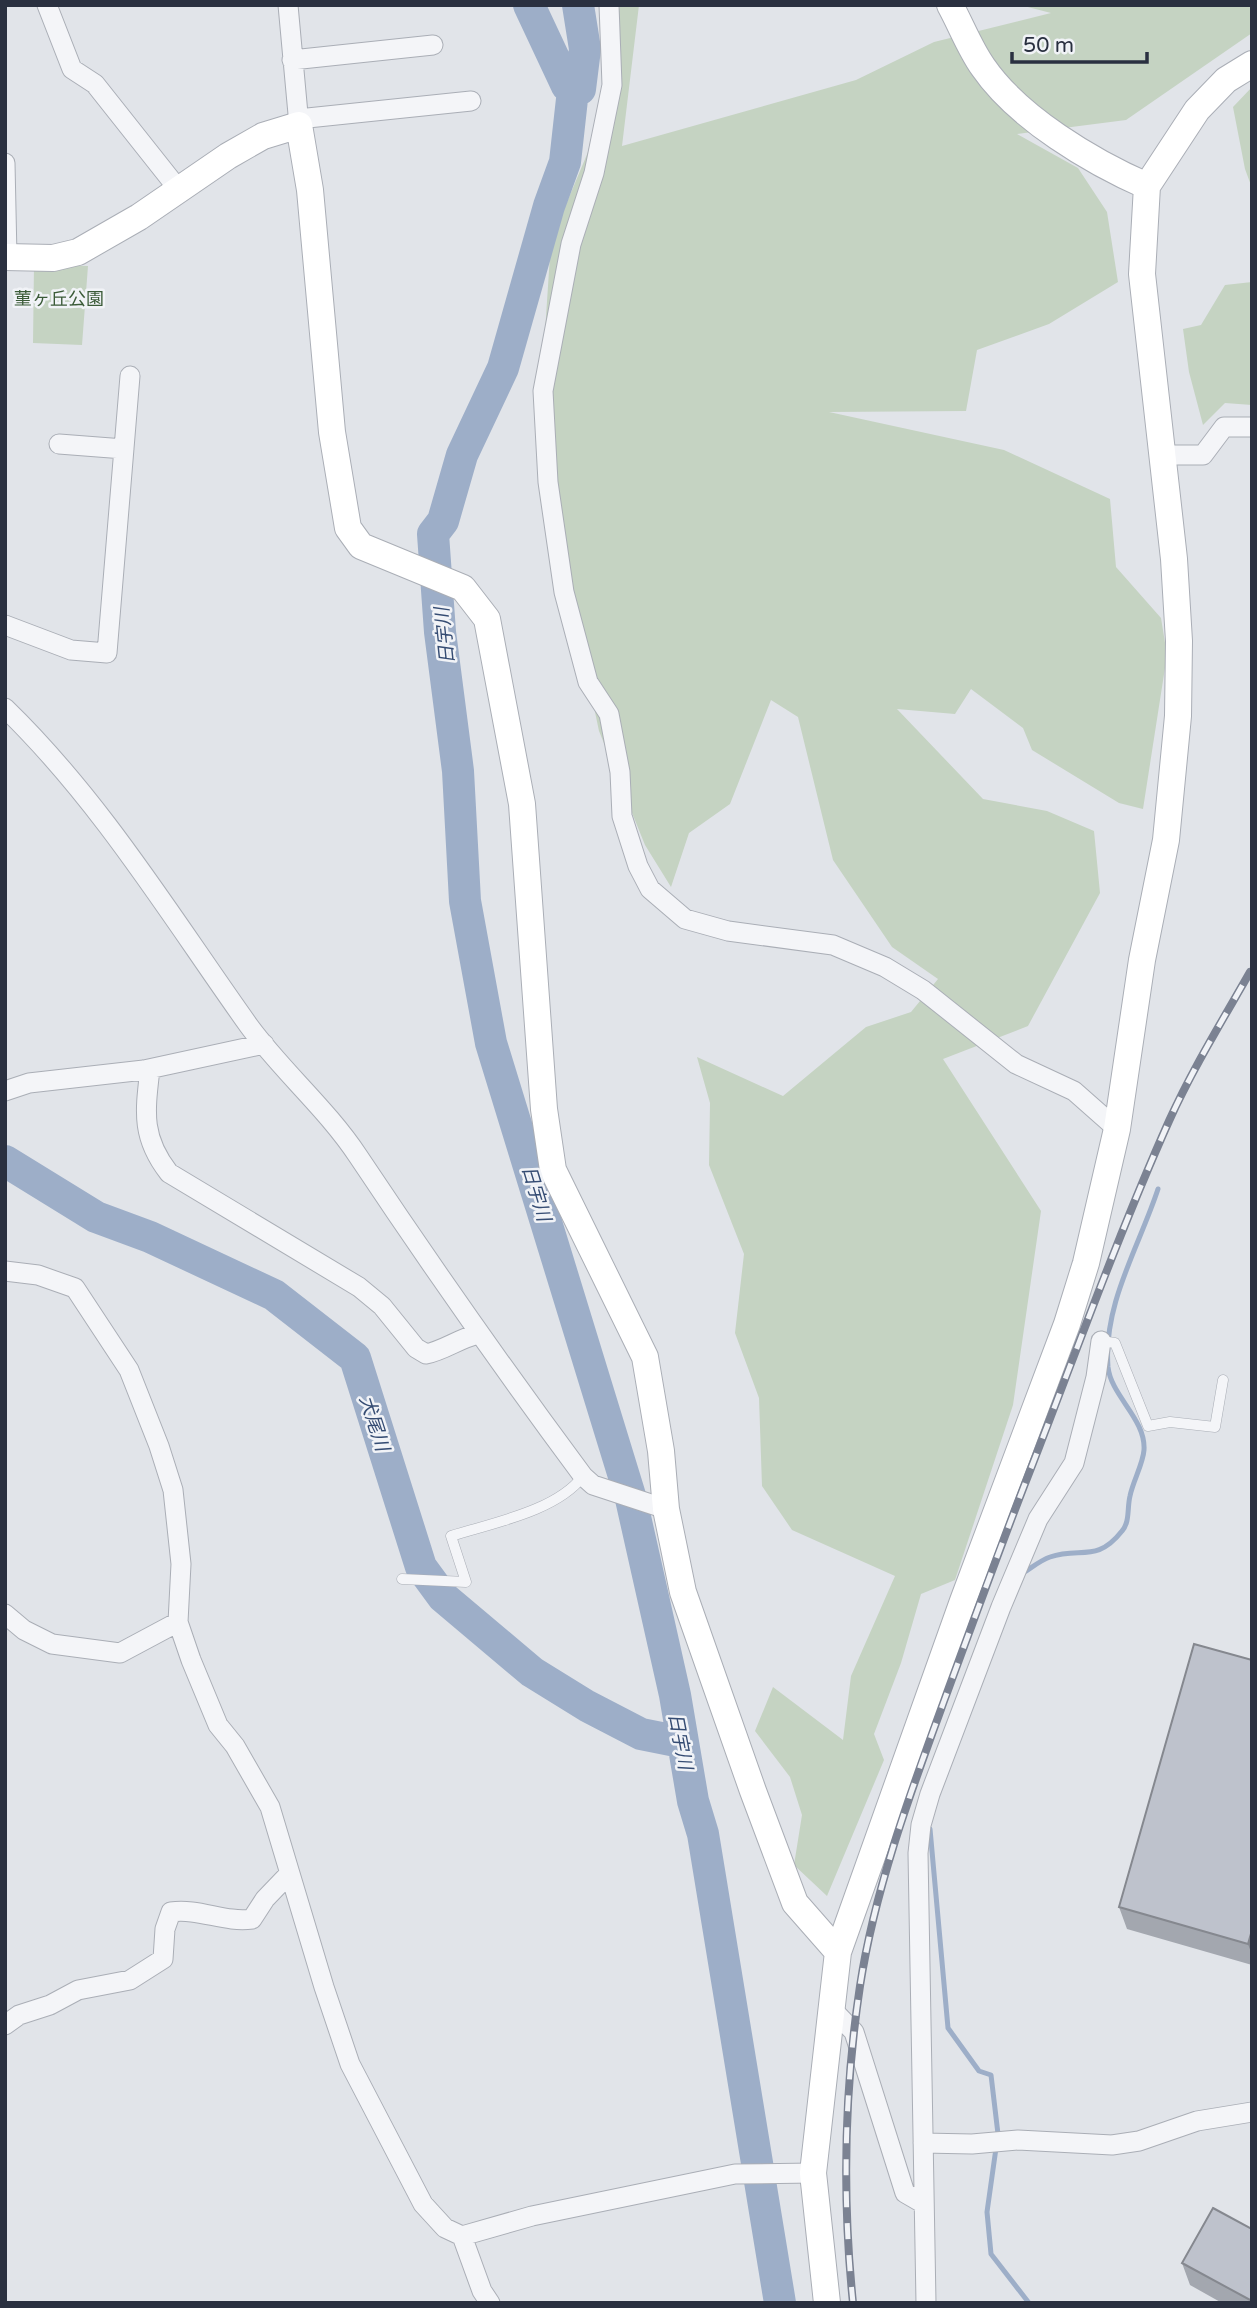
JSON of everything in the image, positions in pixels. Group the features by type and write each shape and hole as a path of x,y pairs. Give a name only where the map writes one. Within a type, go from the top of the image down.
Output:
{"street":[{"path":"47,5 72,69 96,84 179,190"},
{"path":"288,5 299,122 310,190 340,495 348,528 361,546 463,588 487,619 522,804 544,1108 553,1170 645,1357 661,1451 660,1507 683,1591 795,1903 838,1952"},
{"path":"609,5 612,85 594,173 571,244 543,391 548,482 564,592 588,682 609,714 620,772 622,816 638,866 650,889 685,919 728,931 833,945 885,967 923,990 1016,1064 1074,1091 1117,1129"},
{"path":"950,5 983,68 1026,113 1100,166 1147,186"},
{"path":"292,60 433,45"},
{"path":"827,2303 807,2173 838,1952 963,1601 1067,1324 1086,1263 1117,1129 1142,960 1166,840 1178,716 1177,600 1142,274 1147,186 1197,110 1226,80 1252,64"},
{"path":"5,163 6,257 53,258 78,251 263,136 299,122 471,101"},
{"path":"5,625 71,649 107,653 130,376"},
{"path":"1162,455 1203,455 1224,427 1252,427"},
{"path":"59,444 124,449"},
{"path":"5,708 51,752 264,1044 358,1156 478,1334 588,1480 660,1507"},
{"path":"5,1091 29,1083 150,1069 264,1044"},
{"path":"150,1069 146,1128 155,1155 169,1173 359,1287 382,1306 416,1348 426,1354 446,1350 456,1340 478,1334"},
{"path":"5,1271 38,1275 75,1288 129,1370 173,1490 181,1564 178,1622 218,1725 235,1746 270,1807 350,2064 423,2204 445,2228 462,2236 532,2216 734,2174 807,2173"},
{"path":"926,2303 920,1825 964,1703 1032,1532 1048,1500 1073,1463 1108,1342"},
{"path":"5,1614 24,1630 52,1644 120,1653 178,1622"},
{"path":"5,2025 19,2015 50,2005 78,1990 130,1980 163,1959 165,1929 170,1912 187,1910 240,1921 252,1919 265,1899 289,1874"},
{"path":"830,2007 854,2032 905,2193 924,2204"},
{"path":"923,2143 997,2143 1018,2140 1112,2145 1139,2141 1197,2121 1252,2112"},
{"path":"462,2236 482,2291 490,2303"}],"lane":[{"path":"1108,1342 1148,1426 1171,1422 1215,1427 1223,1380"},
{"path":"402,1579 466,1583 452,1536 550,1503 588,1480"}],"green space":[{"path":"620,5 639,5 622,146 856,80 934,42 1051,13 1020,5 1252,5 1252,33 1126,120 1017,134 1078,168 1107,212 1118,282 1049,324 977,350 966,411 829,412 1004,450 1110,499 1116,567 1161,618 1167,655 1143,809 1119,803 1032,750 1023,728 971,689 955,714 897,709 983,799 1047,811 1094,831 1100,893 1028,1026 943,1059 1041,1211 1013,1405 955,1580 921,1594 901,1663 874,1734 884,1760 827,1896 794,1865 802,1815 790,1777 755,1731 773,1687 843,1740 851,1676 895,1576 792,1530 762,1486 759,1398 735,1333 744,1254 709,1165 710,1103 697,1057 783,1096 866,1027 911,1012 938,979 892,947 833,860 798,717 771,700 730,804 689,833 671,887 645,845 599,731 538,440 551,240 588,152"},
{"path":"1252,87 1252,188 1245,169 1233,107"},
{"name":"菫ヶ丘公園","path":"34,265 88,266 82,345 33,343"},
{"path":"1252,282 1252,405 1225,403 1203,425 1189,372 1183,329 1201,325 1225,285"}],"building":[{"path":"1194,1644 1252,1660 1252,1930 1248,1944 1119,1907"},
{"path":"1213,2208 1252,2229 1252,2301 1182,2263"}],"waterway":[{"name":"日宇川","path":"529,5 567,86 573,90"},
{"name":"日宇川","path":"573,90 580,89 585,49 578,5"},
{"name":"日宇川","path":"573,90 565,162 549,206 503,368 462,455 443,521 433,534 440,632 458,771 465,901 491,1043 631,1499 675,1695 693,1801 703,1834 780,2303"},
{"name":"犬尾川","path":"5,1161 96,1217 150,1237 274,1295 355,1358 421,1567 443,1597 532,1672 587,1706 641,1734 681,1742"},
{"path":"1023,1573 1050,1557 1096,1551 1113,1541 1126,1523 1131,1490 1143,1455 1143,1439 1140,1428 1110,1378 1108,1344 1111,1321 1124,1276 1158,1189"},
{"path":"930,1829 948,2028 979,2071 991,2075 998,2134 987,2212 991,2254 1029,2303"}],"railway":[{"path":"853,2303 846,2184 848,2105 860,1986 884,1877 919,1771 988,1582 1133,1206 1178,1102 1250,972"}]}
